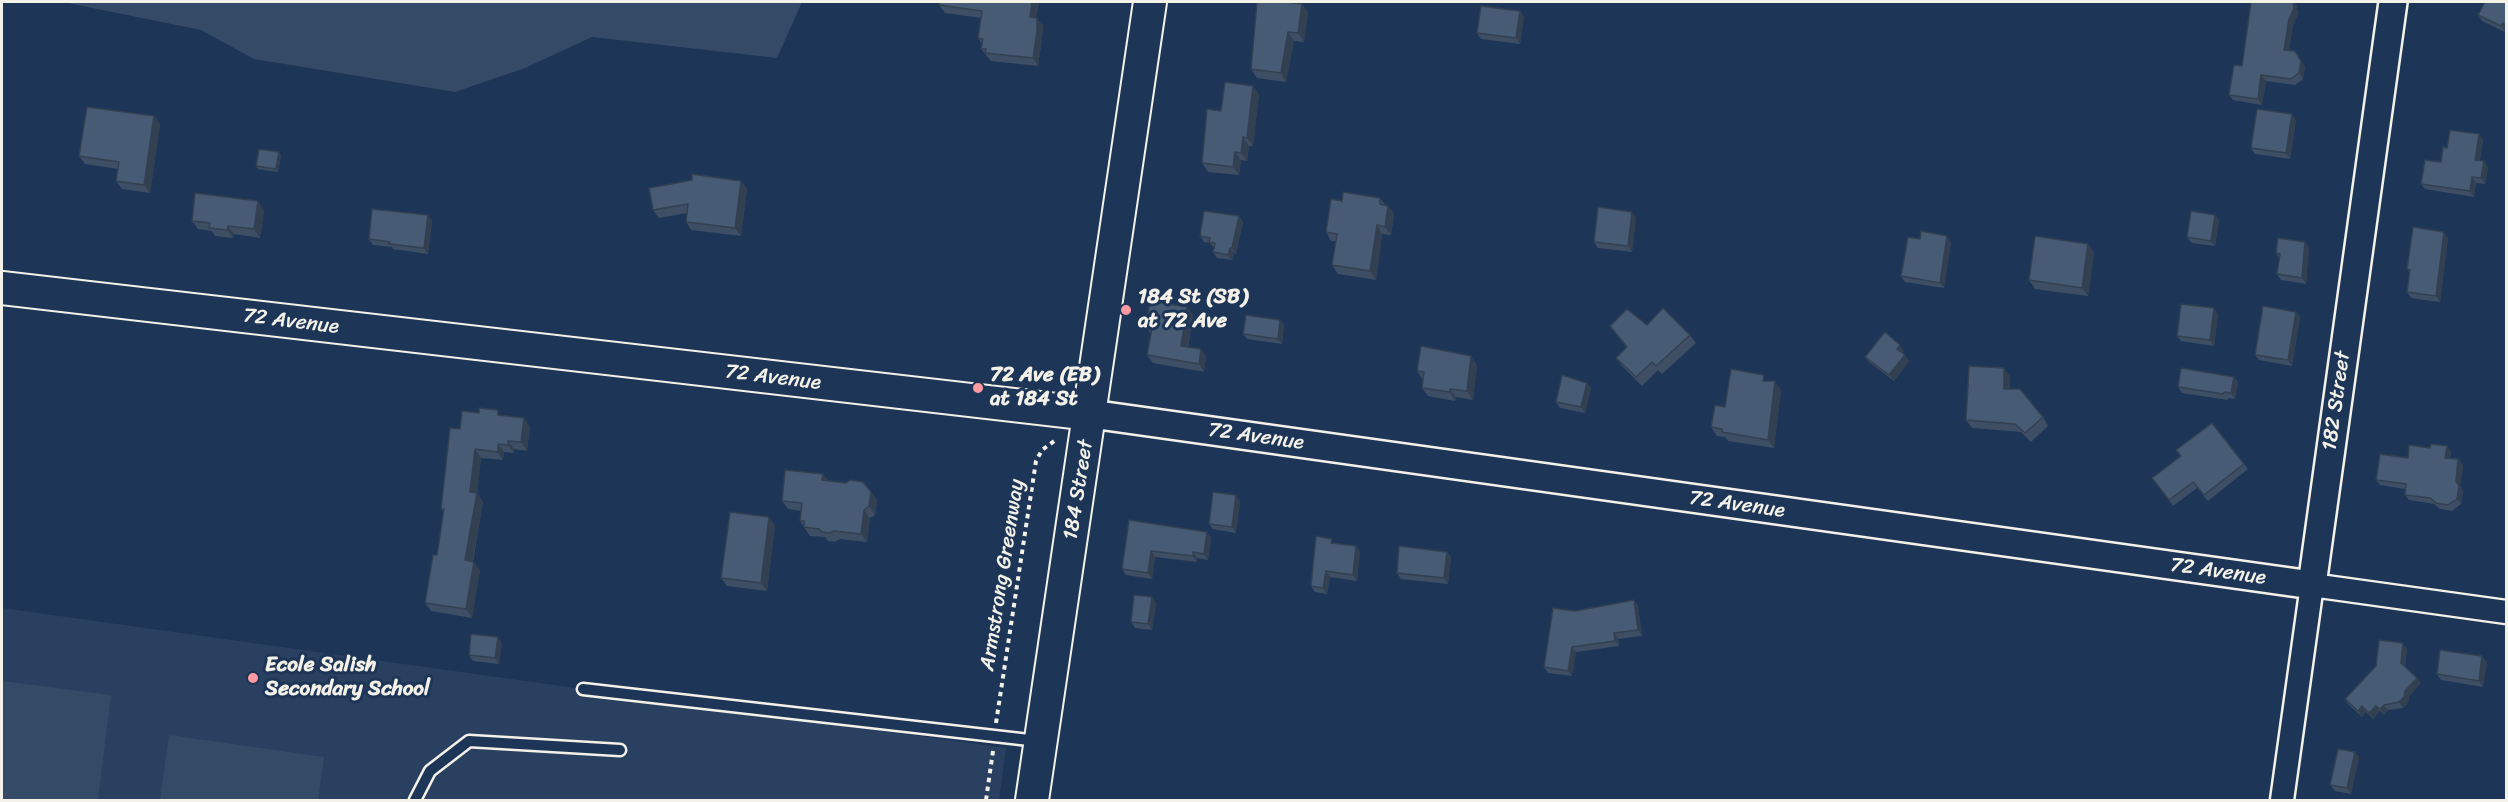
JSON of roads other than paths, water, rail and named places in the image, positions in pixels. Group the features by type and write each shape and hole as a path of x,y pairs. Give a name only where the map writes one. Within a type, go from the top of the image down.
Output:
{"main road":[{"name":"184 Street","path":"1032,801 1150,2"},
{"name":"72 Avenue","path":"2,288 1090,414"}],"street":[{"name":"182 Street","path":"2282,801 2393,2"},
{"name":"72 Avenue","path":"1090,414 2506,612"}],"lane":[{"path":"583,689 1041,742"},
{"path":"415,801 430,771 469,741 620,750"}],"place":[{"name":"184 St (SB) at 72 Ave","path":"1126,310"},
{"name":"72 Ave (EB) at 184 St","path":"978,388"},
{"name":"Ecole Salish Secondary School","path":"253,678"}]}
